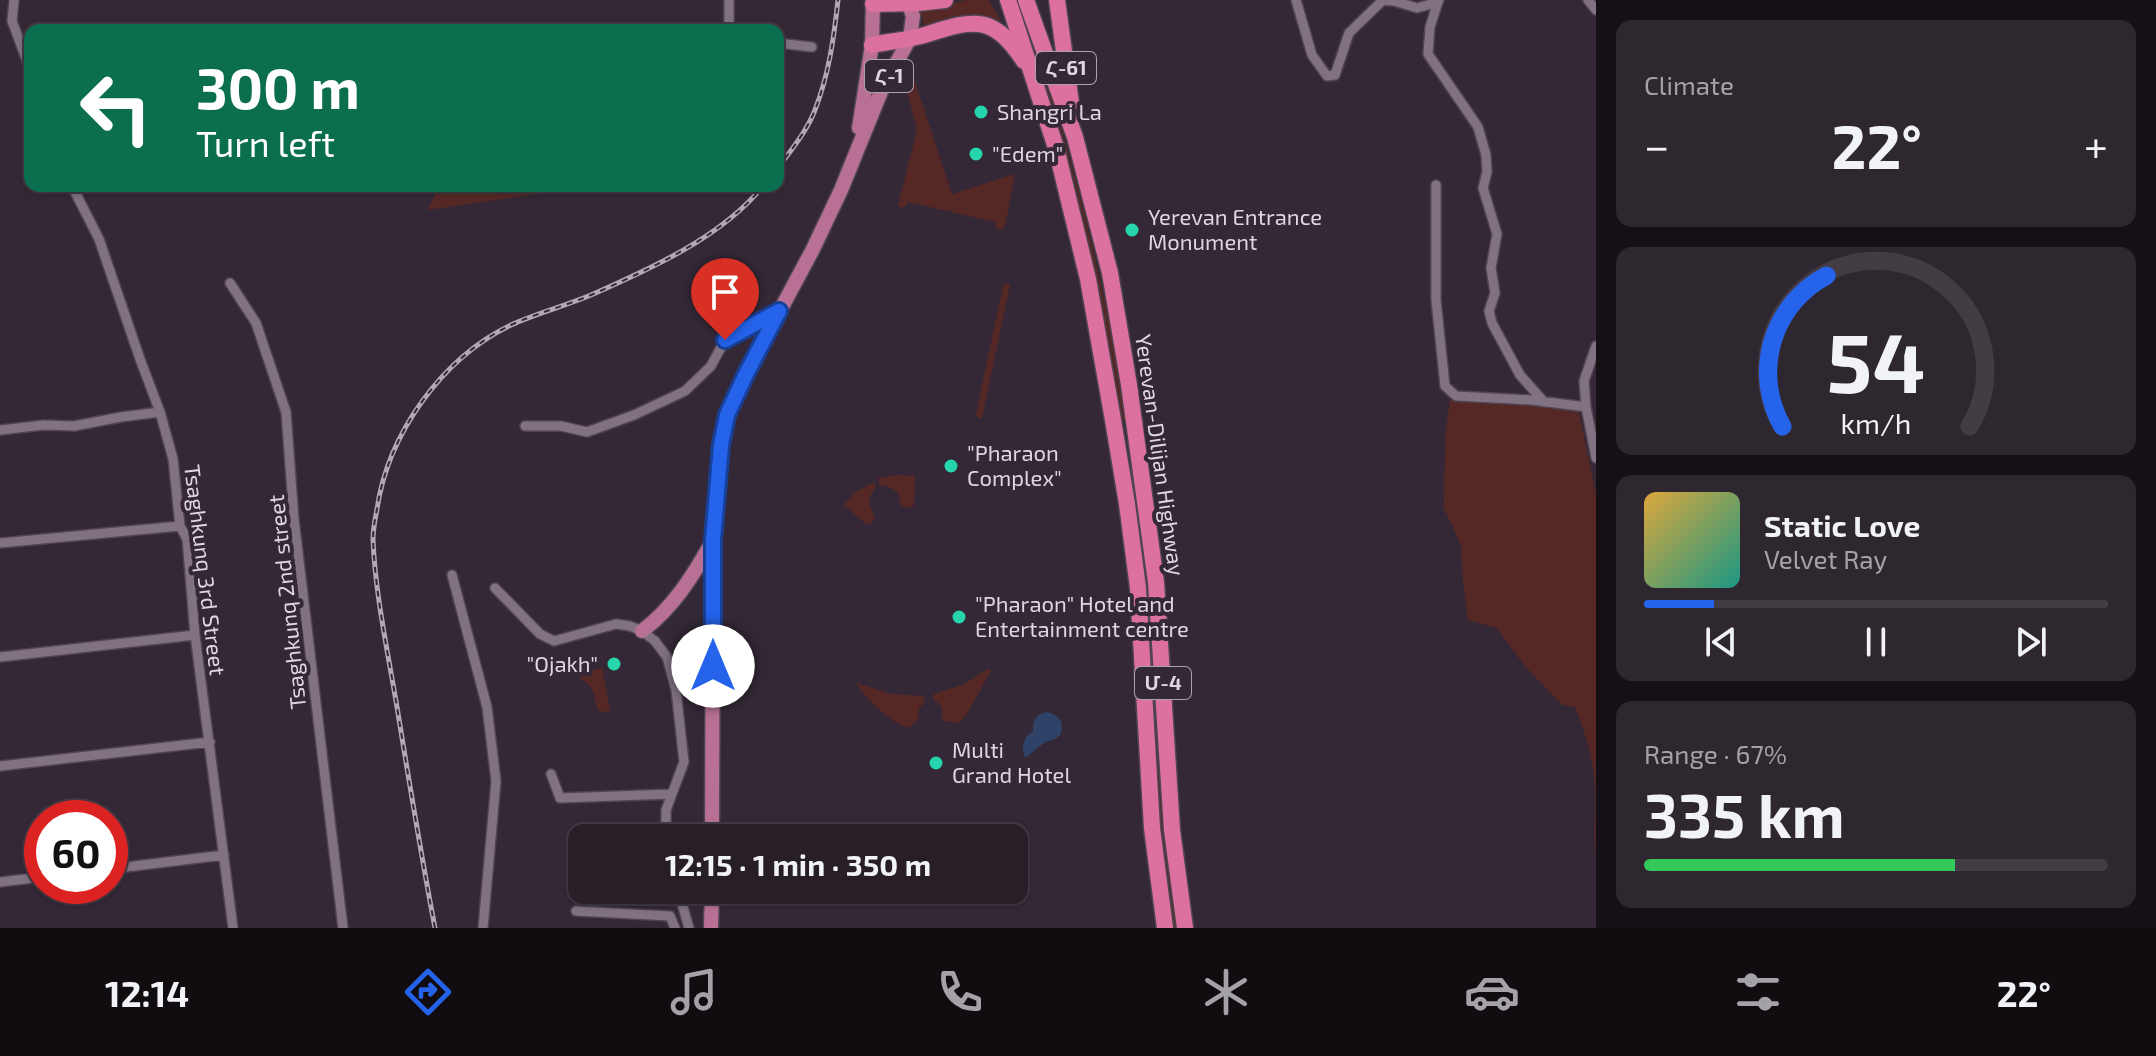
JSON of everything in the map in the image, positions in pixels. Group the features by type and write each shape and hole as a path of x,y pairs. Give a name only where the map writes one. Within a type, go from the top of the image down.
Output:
{"highway":[{"path":"873,2 945,0"},
{"name":"Հ-61","path":"996,0 1022,39"},
{"name":"Yerevan-Dilijan Highway","path":"1008,0 1056,148 1088,279 1127,504 1138,588 1152,828 1165,928"},
{"name":"Yerevan-Dilijan Highway","path":"1026,0 1075,137 1110,273 1156,582 1172,830 1185,928"},
{"name":"Հ-61","path":"1057,0 1075,137"},
{"path":"872,45 959,25 984,24 1004,35 1023,59 1034,81"}],"main road":[{"name":"Հ-1","path":"855,153 872,45 873,2"},
{"name":"Հ-1","path":"712,824 713,540 721,445 727,415 830,214 882,89 910,38 913,16 908,2"},
{"path":"642,631 676,599 713,540"},
{"path":"711,928 712,904"}],"street":[{"path":"14,0 12,21 24,53"},
{"path":"729,0 729,24"},
{"path":"1296,0 1312,55 1327,76 1335,75 1349,33 1382,0 1417,8 1438,1"},
{"path":"1588,0 1596,10"},
{"path":"1438,1 1430,27 1428,54 1478,127 1486,155 1487,172 1483,188 1497,234 1491,268 1495,293 1489,311 1492,323 1520,375 1544,402"},
{"path":"784,44 812,47"},
{"path":"1436,185 1436,300 1445,386 1456,396 1586,407"},
{"name":"Tsaghkunq 3rd Street","path":"75,192 99,239 160,412 173,459 180,526 187,539 195,635 233,928"},
{"name":"Tsaghkunq 2nd street","path":"230,283 256,323 286,412 294,519 343,928"},
{"path":"525,426 561,426 587,432 634,415 685,391 711,366 725,340 779,311"},
{"path":"1596,346 1584,381 1596,458"},
{"path":"0,430 44,425 74,426 160,412"},
{"path":"0,543 180,526"},
{"path":"452,575 487,707 496,781 483,928"},
{"path":"495,588 540,634 554,641 616,624 642,631 655,641 667,657 676,690 684,762 666,810 666,824"},
{"path":"0,657 195,635"},
{"path":"0,766 210,742"},
{"path":"551,774 560,798 672,794"},
{"path":"128,867 224,855"},
{"path":"0,882 24,879"},
{"path":"682,904 689,928"},
{"path":"576,911 670,916 675,928"}],"shaded area":[{"path":"966,0 989,0 1001,21 981,16 960,16 940,20 921,29 924,21 918,8 930,10"},
{"path":"1015,0 1022,0 1069,156 1096,260 1128,420 1121,421"},
{"path":"909,64 952,194 1015,174 1002,230 997,229 995,222 908,202 904,208 898,206 917,130 903,74"},
{"path":"437,192 551,192 427,210"},
{"path":"1007,283 1010,285 982,418 978,418 976,414 1003,286"},
{"path":"1450,400 1554,406 1579,413 1596,494 1596,857 1593,772 1575,707 1562,705 1524,665 1497,628 1468,620 1461,545 1444,508 1445,437"},
{"path":"1136,475 1176,928 1170,928 1167,908 1129,476"},
{"path":"915,476 914,505 911,507 900,504 894,490 879,485 879,478"},
{"path":"874,482 876,487 870,502 875,518 866,524 844,505 854,493"},
{"path":"602,668 608,713 598,710 592,689 581,679 579,672"},
{"path":"987,669 991,671 962,720 956,723 941,720 942,708 933,700 934,694 965,684"},
{"path":"856,683 892,694 923,696 925,702 919,708 918,720 908,728 893,720 872,703"}],"water":[{"path":"1048,712 1061,721 1060,735 1025,758 1024,743 1033,731 1034,720"}],"railway":[{"path":"784,160 808,125 820,96 838,0"},
{"path":"435,928 382,623 374,560 375,520 393,453 422,401 462,357 486,339 511,325 581,299 661,263 727,221 757,192"}],"place":[{"name":"Shangri La","path":"981,112"},
{"name":"\"Edem\"","path":"976,154"},
{"name":"Yerevan Entrance Monument","path":"1132,230"},
{"name":"\"Pharaon Complex\"","path":"951,466"},
{"name":"\"Pharaon\" Hotel and Entertainment centre","path":"959,617"},
{"name":"\"Ojakh\"","path":"614,664"},
{"name":"Multi Grand Hotel","path":"936,763"}],"route":[{"path":"713,666 713,540 721,445 727,415 779,311 725,340"}]}
